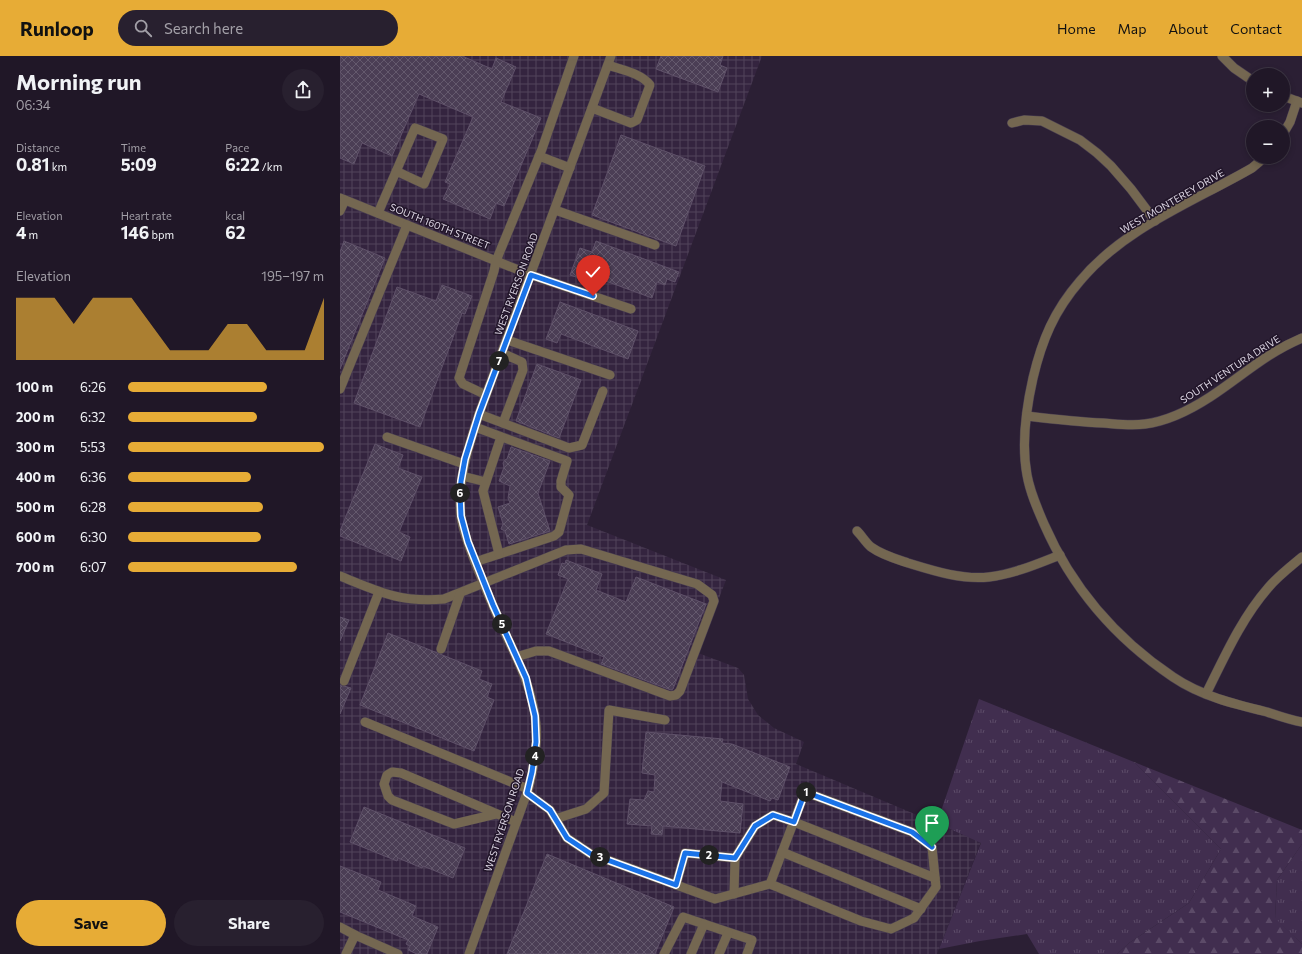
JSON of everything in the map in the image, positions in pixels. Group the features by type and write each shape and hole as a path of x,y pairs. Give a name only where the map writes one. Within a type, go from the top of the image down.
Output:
{"street":[{"path":"486,395 463,384 459,378 496,261 539,156 574,56"},
{"path":"1222,56 1234,68 1246,76"},
{"path":"592,108 631,123 637,120 650,85 646,79 610,60"},
{"name":"WEST RYERSON ROAD","path":"469,954 527,791 532,772 536,742 536,725 526,678 475,562 468,542 461,516 460,493 462,476 464,464 479,414 610,60"},
{"path":"1290,98 1300,102 1290,122"},
{"path":"1012,123 1024,120 1042,121 1080,140 1111,166 1131,189 1155,221"},
{"path":"378,213 396,171 415,128 443,139 424,184 396,171"},
{"path":"539,156 570,168"},
{"name":"WEST MONTEREY DRIVE","path":"1257,164 1155,221 1117,245 1080,280 1065,300 1041,345 1030,388 1025,460 1029,485 1060,555 1087,598 1113,629 1133,647 1174,678 1206,694 1238,705 1302,722"},
{"path":"340,211 342,199"},
{"name":"SOUTH 160TH STREET","path":"342,199 531,275 631,309"},
{"path":"555,210 655,245"},
{"path":"340,389 407,225"},
{"name":"SOUTH VENTURA DRIVE","path":"1027,416 1128,425 1147,424 1165,420 1196,406 1264,358 1285,345 1302,338"},
{"path":"507,340 610,375"},
{"path":"502,353 522,362 523,370 503,423"},
{"path":"479,414 569,448 582,445 603,391"},
{"path":"475,427 567,461 561,481 561,487 569,495 558,532 554,536 475,562"},
{"path":"387,437 464,464"},
{"path":"499,554 483,491 501,437"},
{"path":"462,476 486,482"},
{"path":"857,531 871,547 888,556 938,571 973,578 1006,574 1060,555"},
{"path":"340,576 379,592 402,598 428,600 444,599 460,594 566,550 581,549 697,584 712,595 714,601 680,691 676,695 670,696 549,651 536,651 516,657"},
{"path":"1206,694 1238,633 1257,601 1275,580 1302,557"},
{"path":"344,681 379,592"},
{"path":"441,649 460,594"},
{"path":"555,819 586,809 604,792 609,710 665,720"},
{"path":"365,722 527,791 550,810 567,838 591,854 715,899 770,884 861,921 891,929 914,918 936,887 932,847 912,832 805,792 770,884"},
{"path":"496,814 454,824 392,800 388,796 384,784 387,775 392,772 401,773 516,822"},
{"path":"734,894 735,858 755,826 773,815 935,878"},
{"path":"782,852 921,908"},
{"path":"676,885 685,853 735,858"},
{"path":"664,954 683,917 752,940 747,954"},
{"path":"692,954 704,924"},
{"path":"340,927 398,954"},
{"path":"719,954 728,933"},
{"path":"346,954 355,935"}],"shaded area":[{"path":"340,56 762,56 587,525 726,580 698,653 738,668 744,675 748,699 758,715 774,728 804,742 796,764 981,842 937,954 340,954"}],"green space":[{"path":"979,699 1134,762 1221,849 1189,903 1129,943 1117,954 1039,954 1027,934 939,949 981,843 937,823"},
{"path":"1134,762 1302,830 1302,844 1277,880 1275,918 1302,944 1302,954 1117,954 1129,943 1189,903 1221,849"},
{"path":"1302,844 1302,944 1275,919 1277,880"}],"building":[{"path":"340,56 462,56 492,69 496,58 516,67 501,102 541,118 504,206 496,203 490,219 443,199 450,184 445,182 473,117 419,94 392,156 362,143 354,164 340,158"},
{"path":"661,56 723,56 720,65 727,68 718,92 656,69"},
{"path":"621,135 705,166 676,246 592,215"},
{"path":"344,241 385,258 340,369 340,252"},
{"path":"596,241 679,272 675,282 667,279 665,285 657,282 652,298 584,273 582,279 570,275 580,248 592,252"},
{"path":"442,285 472,296 465,314 462,313 420,427 354,403 397,287 436,301"},
{"path":"560,302 638,331 628,359 561,334 557,343 546,339"},
{"path":"537,364 581,380 559,438 516,421"},
{"path":"375,444 403,455 398,468 422,477 399,532 410,537 401,561 340,536 340,531"},
{"path":"511,447 550,461 538,493 550,531 509,544 505,531 501,529 503,524 498,507 510,503 508,498 510,486 499,481 504,467 503,463 507,459"},
{"path":"566,560 602,574 596,590 626,602 636,577 706,604 673,689 671,690 601,664 604,657 546,634 568,579 558,575 562,563 565,564"},
{"path":"340,617 349,620 340,641"},
{"path":"388,633 482,671 479,679 492,684 487,697 494,700 474,751 360,705"},
{"path":"340,685 351,688 340,714"},
{"path":"646,732 723,739 722,743 732,744 790,767 778,800 772,798 770,801 722,782 720,801 743,804 740,833 663,826 662,835 651,834 652,826 627,824 630,799 644,800 648,791 654,792 655,775 642,773"},
{"path":"364,807 465,848 453,878 398,858 397,861 350,842"},
{"path":"547,854 674,907 655,954 507,954"},
{"path":"340,866 381,882 378,890 416,906 412,916 438,927 427,954 417,954 408,950 410,946 406,944 408,940 340,912"}],"route":[{"path":"593,296 531,275 479,414 465,459 461,481 461,516 468,542 493,605 526,678 535,716 536,742 532,772 527,793 550,810 567,838 591,854 676,885 685,853 735,858 755,826 773,815 794,822 805,792 912,832 932,847"}]}
